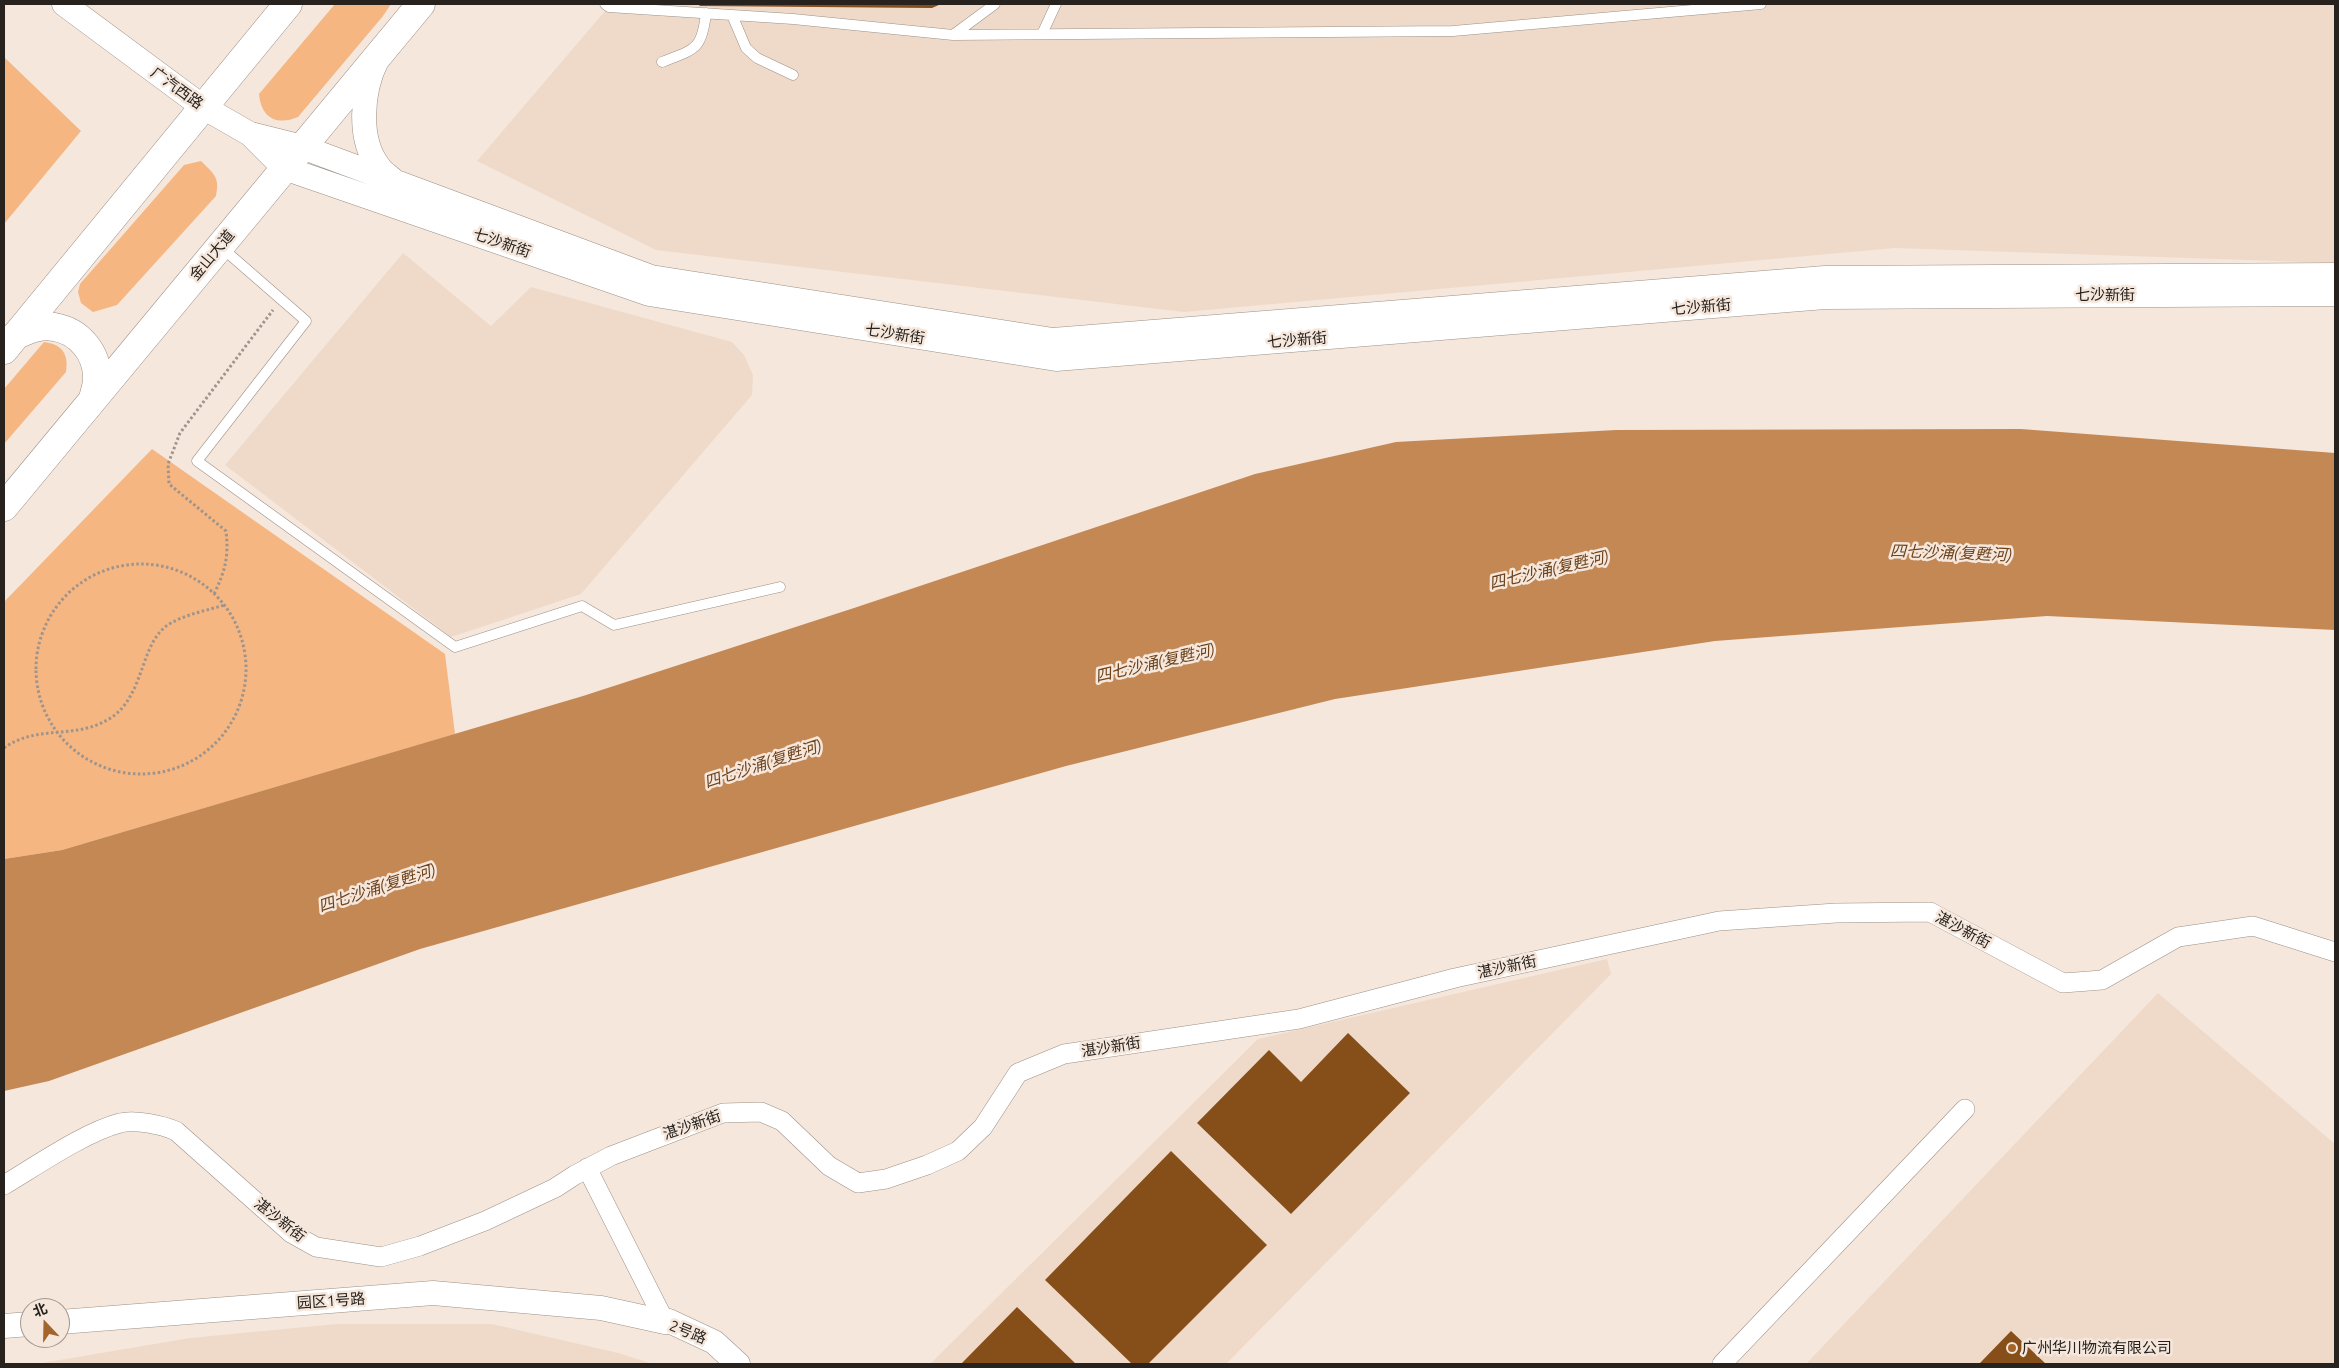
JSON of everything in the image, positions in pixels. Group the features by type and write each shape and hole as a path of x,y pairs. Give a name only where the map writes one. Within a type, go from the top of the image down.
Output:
{"main road":[{"path":"10,342 288,4"},
{"name":"金山大道","path":"4,507 421,4"},
{"path":"10,342 35,328 54,326 72,333 86,345 95,361 97,380 93,399"}],"street":[{"name":"广汽西路","path":"64,4 203,107 250,134 302,147"},
{"path":"382,50 371,72 366,96 364,122 369,149 379,168 397,182"},
{"path":"250,134 284,168"},
{"name":"七沙新街","path":"302,147 650,277 1053,340 1825,278 2335,274"},
{"name":"七沙新街","path":"284,168 649,294 1056,359 1825,297 2335,294"},
{"name":"湛沙新街","path":"4,1185 88,1136 121,1122 162,1125 176,1131 291,1233 316,1247 381,1257 420,1246 485,1221 555,1188 587,1168 640,1144 723,1113 761,1112 782,1121 828,1166 858,1183 886,1180 927,1165 958,1150 983,1127 1018,1073 1064,1054 1299,1019 1455,978 1719,921 1836,913 1930,912 2063,983 2102,980 2178,937 2253,926 2335,952"},
{"path":"1722,1364 1965,1109"},
{"path":"587,1168 665,1322"},
{"name":"园区1号路","path":"70,1321 433,1293 602,1308"},
{"name":"2号路","path":"602,1308 665,1322 669,1321 714,1342 738,1364"},
{"path":"4,1326 20,1325"}],"lane":[{"path":"605,4 609,6 666,7 706,13 953,35 1453,31 1761,4"},
{"path":"953,35 995,4"},
{"path":"1042,34 1056,4"},
{"path":"662,62 693,50 704,36 706,13"},
{"path":"732,15 746,48 758,58 793,75"},
{"path":"220,246 306,321 197,461 455,647 582,606 614,625 780,587"}],"path":[{"path":"128,564 165,566 198,580 226,605 241,634 247,667 242,699 227,729 204,753 175,768 142,774 109,769 79,755 56,732 39,699 35,663 43,627 63,596 93,574 128,564"},
{"path":"4,748 18,738 93,727 109,719 125,707 134,692 157,634 170,623 226,605"}],"shaded area":[{"path":"335,4 391,4 298,117 283,121 271,118 263,109 259,94"},
{"path":"611,4 2335,4 2335,263 1895,248 1184,312 656,250 477,161"},
{"path":"4,57 81,131 4,224"},
{"path":"201,161 215,176 217,184 216,196 117,305 93,312 81,303 78,292 80,284 184,165"},
{"path":"403,253 491,326 531,287 732,342 744,355 753,375 752,395 581,594 451,637 225,465"},
{"path":"44,342 55,345 63,351 67,366 66,372 4,444 4,389"},
{"path":"152,449 445,654 455,734 62,850 4,859 4,602"},
{"path":"1607,959 1611,974 1226,1364 930,1364 1258,1039"},
{"path":"2158,993 2335,1144 2335,1364 1806,1364"},
{"path":"337,1324 492,1324 618,1353 653,1364 36,1364 190,1338"}],"water":[{"name":"四七沙涌(复甦河)","path":"2021,429 2335,453 2335,630 2047,616 1715,641 1335,699 1066,766 420,949 49,1081 4,1091 4,859 62,850 583,696 1255,474 1396,442 1616,430"}],"building":[{"path":"701,4 941,4 932,8 699,6"},
{"path":"1348,1033 1410,1093 1291,1214 1197,1123 1269,1050 1301,1082"},
{"path":"1171,1151 1267,1245 1148,1364 1132,1364 1045,1280"},
{"path":"1017,1307 1076,1364 961,1364"},
{"name":"广州华川物流有限公司","path":"2011,1331 2046,1364 1979,1364"}],"place":[{"name":"广州华川物流有限公司","path":"2012,1348"}]}
